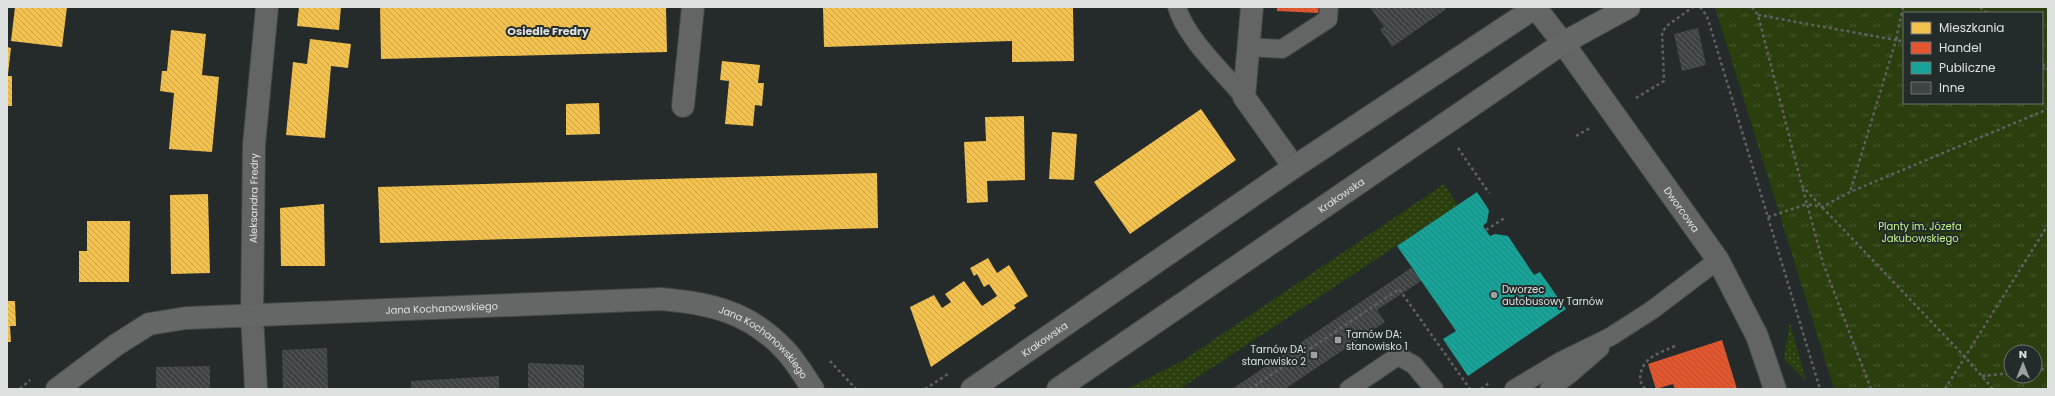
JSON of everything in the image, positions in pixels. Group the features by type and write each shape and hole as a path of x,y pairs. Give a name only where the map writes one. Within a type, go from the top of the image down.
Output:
{"street":[{"name":"Aleksandra Fredry","path":"256,389 252,316 254,145 267,7"},
{"path":"683,106 693,7"},
{"path":"1252,7 1244,97 1294,167"},
{"name":"Dworcowa","path":"1535,7 1563,43 1718,260 1757,336 1775,389"},
{"name":"Krakowska","path":"972,389 1294,167 1535,7"},
{"name":"Krakowska","path":"1058,389 1563,43 1628,7"},
{"name":"Jana Kochanowskiego","path":"58,389 110,349 149,324 186,318 661,299 689,301 713,305 736,314 763,329 785,350 813,389"}],"lane":[{"path":"1177,7 1179,17 1187,31 1244,97"},
{"path":"1249,47 1282,49 1328,19 1329,7"},
{"path":"1514,389 1561,361 1610,337 1652,310 1718,260"},
{"path":"1549,389 1570,374 1610,337"},
{"path":"1349,389 1398,356 1414,364 1434,389"}],"path":[{"path":"1645,92 1664,81 1662,32 1668,25 1693,7"},
{"path":"1700,7 1707,16 1820,389"},
{"path":"1752,7 1758,14 1823,263 1871,389"},
{"path":"1850,192 1896,40 1903,7"},
{"path":"1758,14 1903,42"},
{"path":"1768,217 1807,204 1822,207 1850,192 2048,109"},
{"path":"1463,154 1489,193"},
{"path":"1802,186 1965,357 1993,389"},
{"path":"1486,230 1506,216"},
{"path":"1945,389 2048,225"},
{"path":"1250,389 1399,289 1470,389"},
{"path":"1645,389 1640,381 1644,364 1651,356 1675,346"},
{"path":"1982,376 2003,374"}],"green space":[{"name":"Planty im. Józefa Jakubowskiego","path":"1715,7 2048,7 2048,389 1845,389 1844,387 1834,389"},
{"path":"1444,184 1458,205 1180,389 1127,389 1184,360"},
{"path":"1790,323 1806,381 1784,359"}],"building: Mieszkania":[{"path":"15,7 67,7 62,47 11,41"},
{"path":"299,7 341,7 339,30 297,26"},
{"path":"380,7 666,7 667,52 381,59"},
{"path":"823,7 1073,7 1074,61 1012,62 1012,41 824,47"},
{"path":"171,30 206,34 202,75 219,77 212,152 169,149 174,93 160,91 162,71 167,71"},
{"path":"310,39 351,44 348,68 331,66 325,138 286,135 293,62 307,64"},
{"path":"7,47 11,48 8,74 7,74"},
{"path":"722,61 760,65 758,83 764,83 762,106 755,105 753,126 725,124 729,81 720,80"},
{"path":"7,76 12,76 12,106 7,106"},
{"path":"599,103 600,134 566,135 566,104"},
{"path":"1201,109 1236,160 1130,234 1094,182"},
{"path":"1024,116 1025,180 987,181 988,202 967,203 964,142 986,141 985,117"},
{"path":"1052,132 1077,134 1074,180 1049,179"},
{"path":"877,173 878,228 380,243 378,187"},
{"path":"208,194 210,273 171,274 170,195"},
{"path":"324,204 325,266 281,266 280,208"},
{"path":"87,221 130,221 129,282 79,282 79,251 87,251"},
{"path":"988,258 997,273 1009,265 1028,296 1014,305 1016,308 931,367 910,307 934,295 942,308 951,302 945,294 964,281 982,306 997,296 989,284 984,287 977,274 974,276 970,268"},
{"path":"7,301 15,301 16,326 10,326 11,342 7,342"}],"building: Handel":[{"path":"1277,7 1319,7 1318,13 1277,11"},
{"path":"1722,340 1737,389 1675,389 1673,384 1656,389 1648,364"}],"building: Publiczne":[{"name":"Dworzec autobusowy Tarnów","path":"1477,192 1489,210 1487,222 1483,226 1490,236 1495,234 1508,236 1534,275 1540,272 1566,309 1468,376 1443,339 1456,331 1397,246"}],"building: Inne":[{"path":"1370,7 1446,7 1445,10 1392,47 1380,29 1384,27"},
{"path":"1698,28 1706,65 1682,71 1674,34"},
{"path":"1411,268 1421,281 1377,310 1385,322 1285,389 1232,389"},
{"path":"327,348 328,389 283,389 282,350"},
{"path":"528,363 584,365 584,389 528,389"},
{"path":"210,366 210,389 156,389 156,367"},
{"path":"499,376 499,389 411,389 411,381"}],"place":[{"name":"Dworzec autobusowy Tarnów","path":"1494,295"},
{"name":"Tarnów DA: stanowisko 1","path":"1338,340"},
{"name":"Tarnów DA: stanowisko 2","path":"1314,355"}],"district":[{"name":"Osiedle Fredry","path":"548,31"}]}
